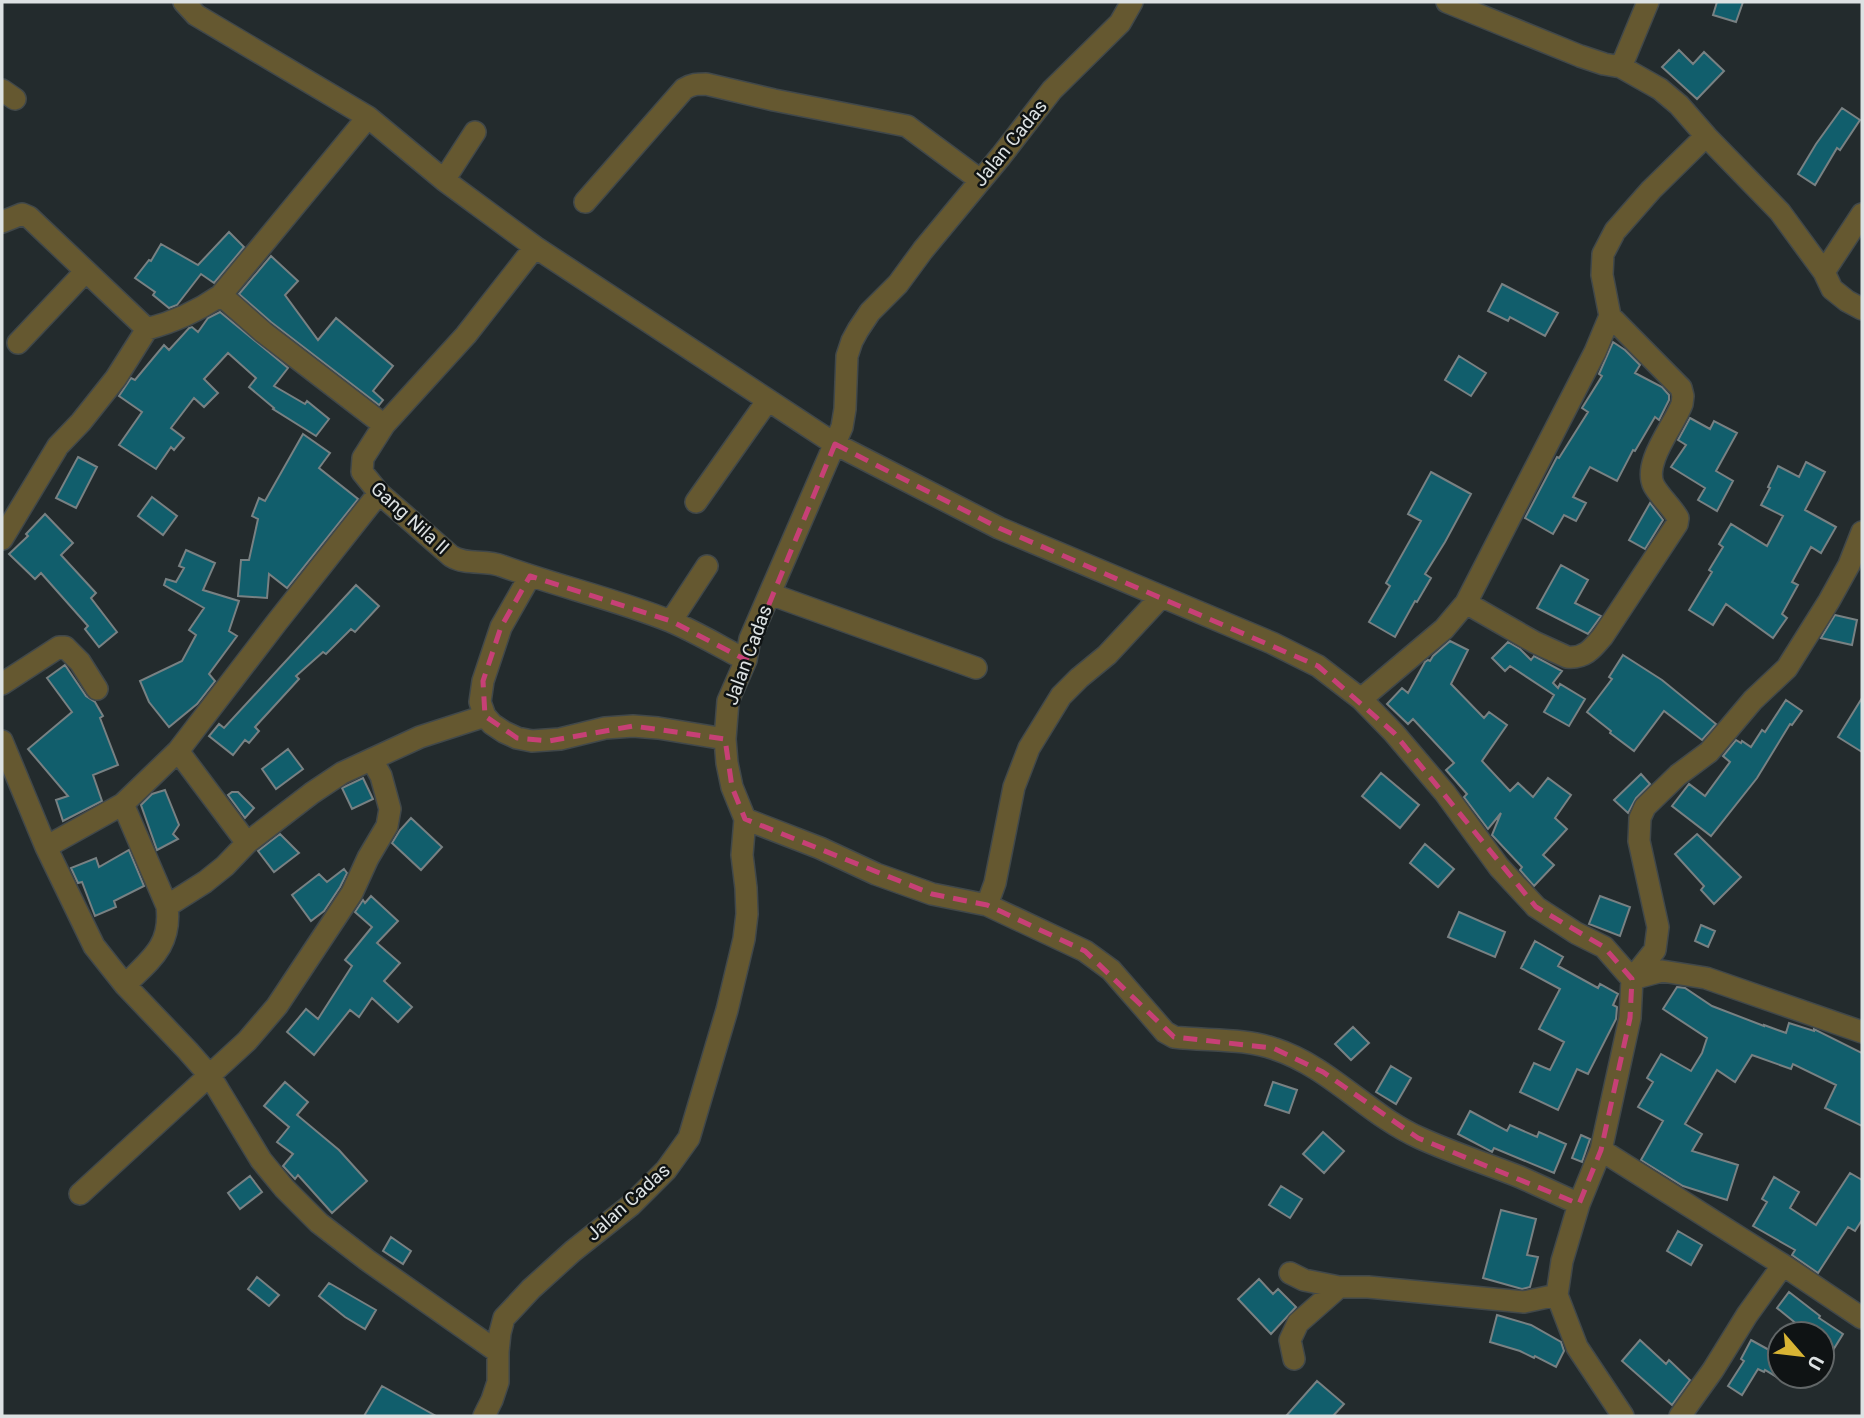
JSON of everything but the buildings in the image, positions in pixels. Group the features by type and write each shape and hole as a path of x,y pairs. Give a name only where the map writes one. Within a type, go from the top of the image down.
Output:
{"street":[{"path":"184,2 196,15 369,117 444,180 535,247 835,444 999,527 1272,643 1318,666 1361,699 1394,733 1445,793 1499,867 1536,907 1604,947 1632,979"},
{"name":"Jalan Cadas","path":"484,1416 498,1382 498,1352 504,1318 573,1251 631,1205 666,1170 689,1138 726,1010 744,939 747,914 742,855 745,819 732,787 727,763 725,739 728,701 746,660 750,639 842,427 847,356 858,330 870,312 898,285 1052,90 1120,23 1132,2"},
{"path":"1447,2 1580,56 1620,67 1660,89 1679,105 1780,212 1824,272 1832,289 1862,309"},
{"path":"1620,67 1648,2"},
{"path":"585,202 684,89 697,84 907,126 980,180"},
{"path":"2,538 48,460 116,378 147,329 183,317 221,295 369,117"},
{"path":"444,180 475,132"},
{"path":"1466,603 1534,642 1567,657 1582,656 1591,651 1603,636 1676,524 1678,518 1661,498 1651,476 1655,456 1682,404 1681,388 1610,316 1602,275 1603,254 1615,231 1651,190 1706,136"},
{"path":"1824,272 1862,214"},
{"path":"2,222 25,215 147,329"},
{"path":"221,295 262,332 384,425 466,334 535,247"},
{"path":"18,343 85,272"},
{"path":"1361,699 1444,629 1466,603 1595,352 1610,316"},
{"path":"696,502 768,400"},
{"name":"Gang Nila II","path":"384,425 367,451 361,466 362,472 379,494 457,560 492,563 671,621 746,660"},
{"path":"46,847 123,804 178,751 379,494"},
{"path":"1623,1416 1577,1347 1557,1295 1562,1261 1579,1204 1601,1150 1630,1018 1632,979 1655,950 1658,927 1639,841 1640,818 1645,807 1678,775 1709,752 1753,701 1787,668 1836,589 1862,532"},
{"path":"671,621 707,566"},
{"path":"530,576 501,627 483,681 480,702 485,716 504,732 532,741 560,739 605,728 633,726 725,739"},
{"path":"771,594 976,668"},
{"path":"987,905 995,883 1014,787 1029,748 1061,696 1107,655 1161,597"},
{"path":"2,684 59,647 65,647 80,662 97,689"},
{"path":"167,906 205,882 247,843 342,773 420,737 485,716"},
{"path":"2,741 46,847 94,946 125,985 210,1076 261,1160 319,1223 498,1352"},
{"path":"178,751 247,843"},
{"path":"80,1194 247,1041 277,1006 352,893 387,825 390,809 381,776 372,760"},
{"path":"123,804 167,906 168,928 157,953 125,985"},
{"path":"745,819 820,848 876,874 932,894 987,905 1085,951 1111,970 1165,1032 1174,1037 1273,1048 1323,1072 1418,1138 1521,1177 1579,1204"},
{"path":"1632,979 1662,971 1706,978 1862,1032"},
{"path":"1601,1150 1862,1318"},
{"path":"1680,1416 1783,1265"},
{"path":"1290,1273 1304,1280 1339,1287 1368,1287 1524,1302 1557,1295"},
{"path":"1294,1359 1290,1340 1298,1323 1339,1287"}],"highlighted area":[{"path":"835,444 999,528 1318,666 1394,733 1536,907 1604,947 1632,979 1630,1018 1601,1150 1579,1204 1418,1138 1323,1072 1273,1048 1174,1037 1085,951 987,905 932,894 745,819 732,787 725,739 633,726 549,741 517,738 485,716 483,681 501,627 530,576 671,621 746,660"}]}
